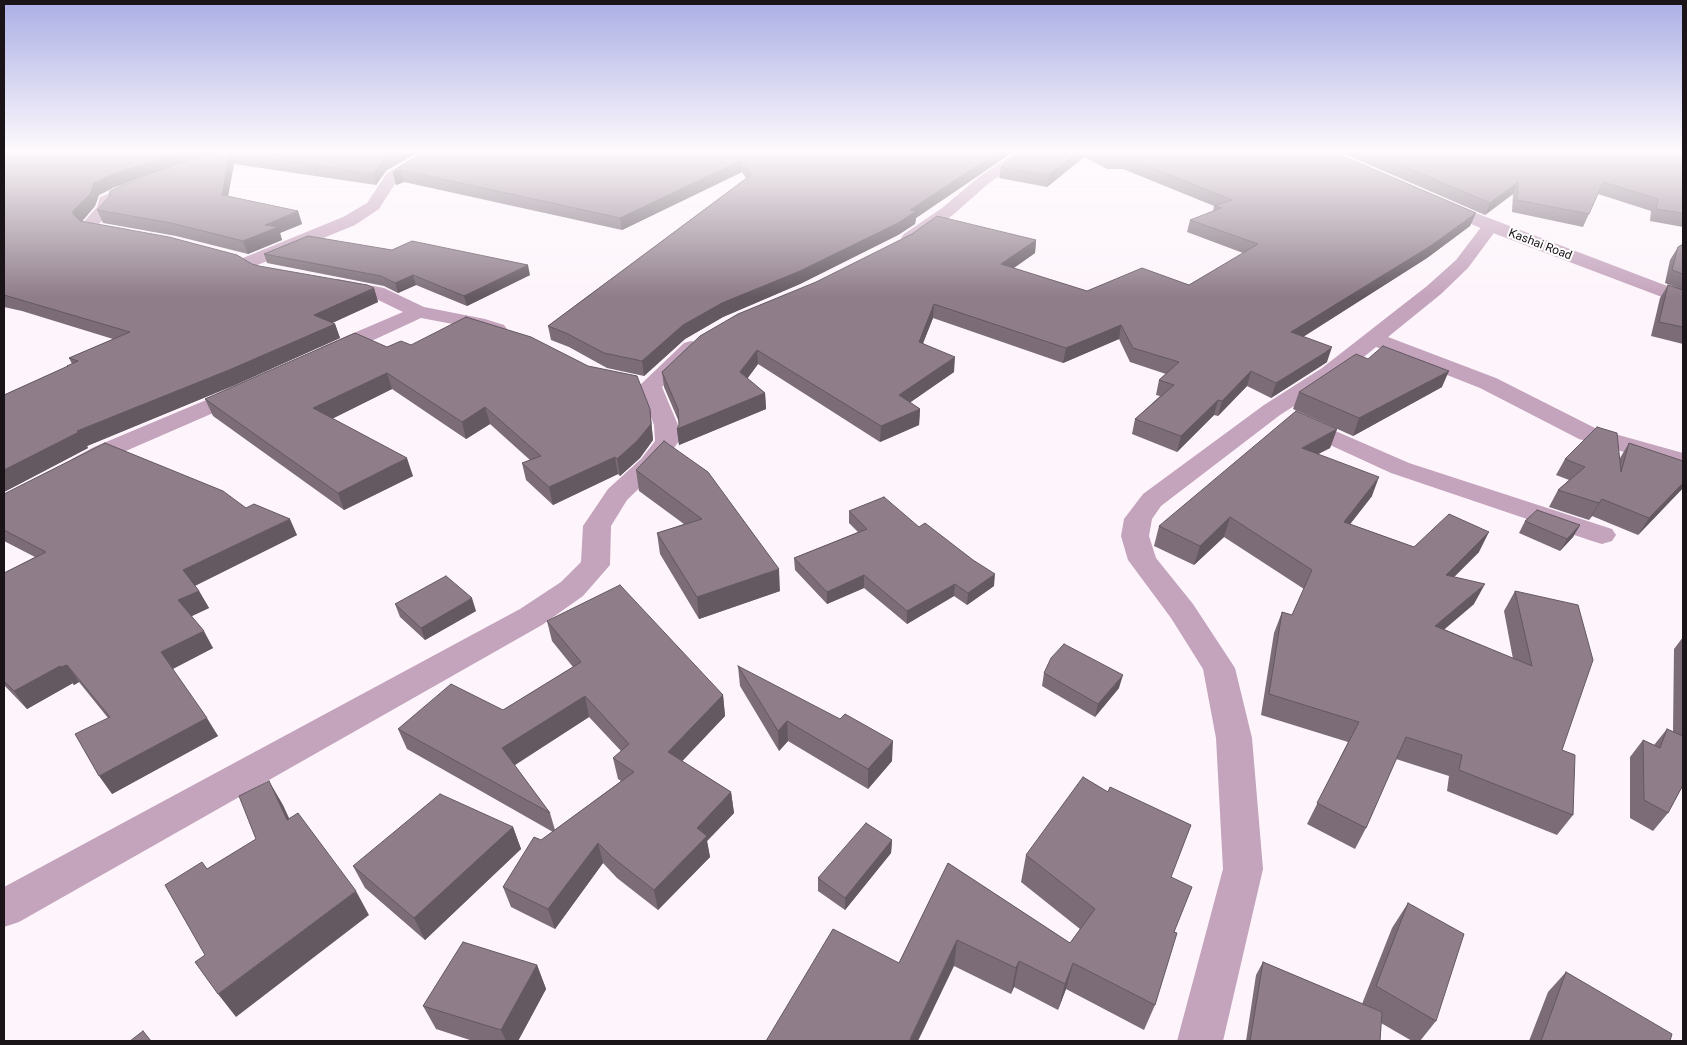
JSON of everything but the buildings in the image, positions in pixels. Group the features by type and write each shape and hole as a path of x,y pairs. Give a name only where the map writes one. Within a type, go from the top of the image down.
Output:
{"street":[{"path":"109,199 106,200 105,208 89,225 93,228 139,237"},
{"path":"249,262 349,221 373,206 378,199"},
{"path":"887,250 905,241 962,199"},
{"name":"Kashai Road","path":"1427,199 1491,226 1683,299"},
{"path":"1200,1041 1242,869 1234,738 1219,668 1182,611 1142,560 1135,536 1138,520 1152,500 1272,410 1330,372 1434,290 1462,264 1491,226"},
{"path":"231,258 249,262 265,272"},
{"path":"317,282 377,292 418,312 478,323 513,334"},
{"path":"312,360 418,312"},
{"path":"4,908 531,617 572,589 595,565 597,526 617,495 650,464 667,441 666,425 641,384 693,346 716,332"},
{"path":"1375,338 1488,383 1588,434 1621,445 1683,461"},
{"path":"62,473 103,452 261,384"},
{"path":"1272,410 1400,468 1602,535"}]}
